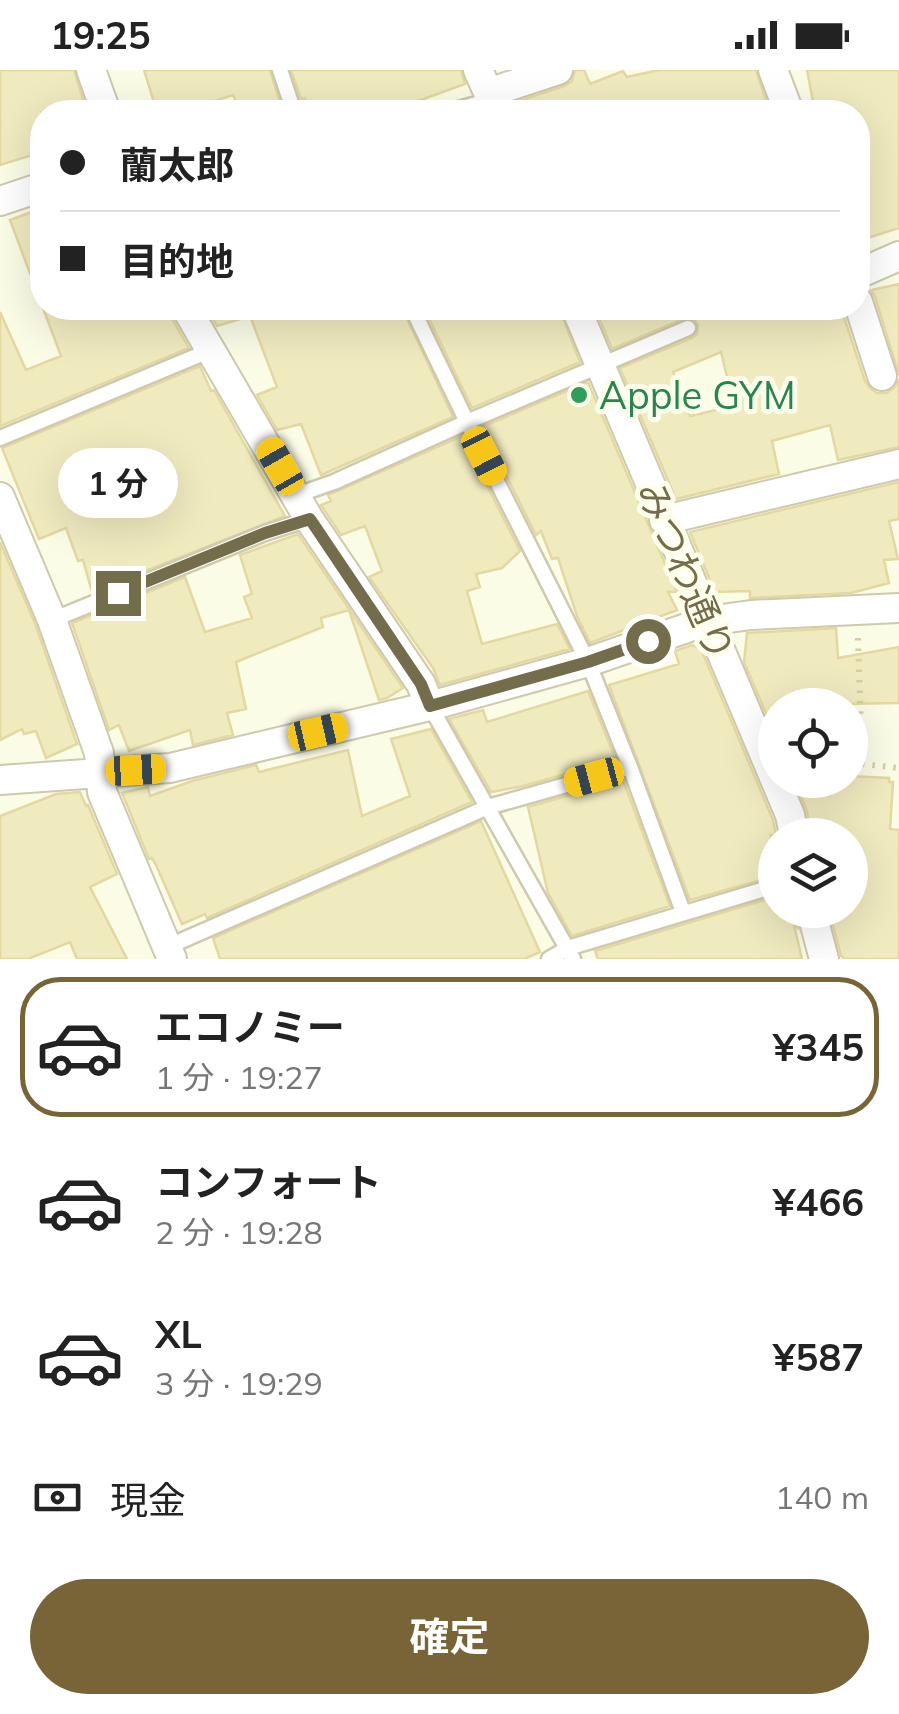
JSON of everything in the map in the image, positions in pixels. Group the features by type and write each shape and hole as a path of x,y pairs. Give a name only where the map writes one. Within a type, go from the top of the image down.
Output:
{"street":[{"path":"91,70 102,100"},
{"path":"488,94 558,70"},
{"path":"774,70 785,100"},
{"path":"0,201 30,192"},
{"path":"870,269 899,256"},
{"path":"193,320 303,507 421,684 430,706"},
{"name":"みつわ通り","path":"581,320 790,818"},
{"path":"864,320 882,376"},
{"path":"664,520 899,464"},
{"path":"0,497 52,620 100,753 102,792 170,953"},
{"path":"0,780 170,768 430,706 588,662 707,620 751,614 899,608"},
{"path":"816,928 824,959"}],"lane":[{"path":"280,70 290,100"},
{"path":"418,320 588,662 683,912"},
{"path":"52,620 265,533 334,482 688,328"},
{"path":"0,438 212,350"},
{"path":"430,706 570,954"},
{"path":"170,953 488,807 630,767"},
{"path":"549,959 683,912 758,891"}],"path":[{"path":"858,610 860,688"},
{"path":"868,765 899,768"}],"building":[{"path":"0,70 74,70 83,100 30,100 30,156 0,165"},
{"path":"144,70 270,70 279,100 235,100 233,95 218,100 153,100"},
{"path":"291,70 461,70 465,84 421,100 301,99"},
{"path":"575,70 584,70 590,84 623,71 627,77 659,70 756,70 766,100 522,100 572,81"},
{"path":"807,70 899,70 899,228 870,237 870,100 813,100"},
{"path":"30,212 30,273 10,220"},
{"path":"899,284 899,375 871,290"},
{"path":"0,312 26,370 61,356 48,320 173,320 189,348 0,426"},
{"path":"213,320 237,320 217,326"},
{"path":"252,320 408,320 453,417 321,475 301,424 277,430 257,395 277,387"},
{"path":"430,320 564,320 580,362 472,408"},
{"path":"600,320 680,320 612,349"},
{"path":"695,320 845,320 870,388 886,393 899,380 899,447 838,460 830,425 772,441 779,474 676,499 620,368 692,338 698,325","holes":["721,352 734,406 690,416 673,372"]},
{"path":"200,366 285,516 92,592 83,560 78,561 66,528 39,539 2,448"},
{"path":"588,382 677,592 668,592 677,610 590,643 558,558 552,559 541,531 536,535 482,427"},
{"path":"462,436 520,551 502,568 476,574 480,587 467,591 482,644 557,624 570,649 440,685 433,668 369,577 382,571 365,526 341,535 321,505 331,501 328,495"},
{"path":"899,482 899,519 889,521 898,559 884,560 889,583 851,593 750,598 750,591 715,592 690,532"},
{"path":"298,534 403,688 379,700 349,610 321,618 323,627 236,662 246,709 227,713 233,735 193,745 190,730 129,751 119,725 109,730 72,623 185,577 205,632 252,618 244,597 252,594 240,555"},
{"path":"0,542 36,626 77,744 46,758 36,731 24,734 22,729 0,740"},
{"path":"836,628 838,658 899,647 899,703 868,704 868,688 758,688 758,695 744,662 747,633"},
{"path":"692,645 701,649 758,784 758,798 764,798 772,818 758,818 758,881 690,900 609,685 679,664 675,651"},
{"path":"588,691 616,760 523,786 491,792 449,719 483,710 487,722"},
{"path":"431,729 472,802 207,918 205,914 182,924 122,793 148,787 150,796 256,765 259,772 348,750 362,816 410,796 391,739"},
{"path":"868,777 889,778 893,782 890,829 899,830 899,959 845,959 834,928 868,928 868,818 808,818 802,798 868,798"},
{"path":"623,780 670,906 572,936 548,893 528,807"},
{"path":"80,792 117,874 90,887 127,959 77,959 70,942 28,959 0,959 0,816 56,794"},
{"path":"481,821 540,952 524,959 220,959 213,938"},
{"path":"758,902 758,928 795,928 802,959 598,959 595,951"}],"place":[{"name":"Apple GYM","path":"579,395"}],"route":[{"path":"118,593 265,533 310,519 421,684 430,706 648,641"}]}
